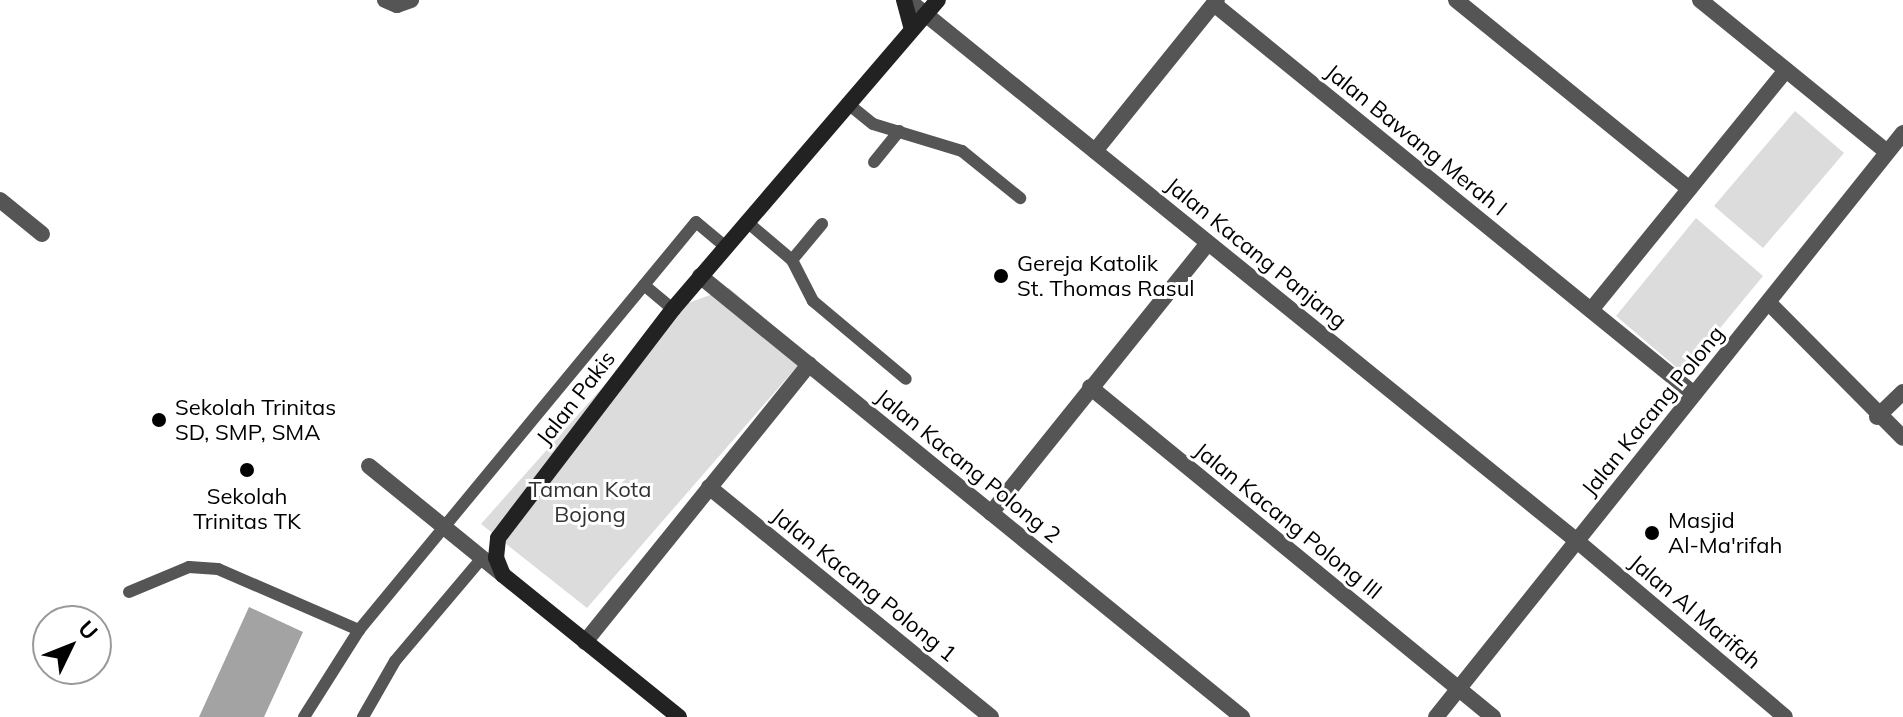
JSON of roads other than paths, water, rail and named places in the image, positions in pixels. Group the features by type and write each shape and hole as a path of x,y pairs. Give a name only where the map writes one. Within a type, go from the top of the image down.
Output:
{"street":[{"path":"385,0 397,5 411,0"},
{"path":"906,0 911,27"},
{"name":"Jalan Kacang Panjang","path":"906,0 1577,541"},
{"path":"673,309 911,27 938,0"},
{"path":"1456,0 1689,189"},
{"path":"1700,0 1887,152"},
{"path":"1095,151 1216,2"},
{"name":"Jalan Bawang Merah I","path":"1216,2 1694,394"},
{"path":"1591,310 1786,70"},
{"name":"Jalan Kacang Polong","path":"1436,717 1903,133"},
{"path":"0,200 42,234"},
{"path":"991,513 1208,243"},
{"name":"Jalan Kacang Polong 2","path":"700,276 1242,717"},
{"path":"1769,303 1877,417 1903,438"},
{"name":"Jalan Pakis","path":"503,575 496,558 498,538 508,521 673,309"},
{"path":"585,642 809,364"},
{"name":"Jalan Kacang Polong III","path":"1090,387 1493,717"},
{"path":"1877,417 1903,392"},
{"path":"369,466 679,717"},
{"name":"Jalan Kacang Polong 1","path":"709,487 991,717"},
{"name":"Jalan Al Marifah","path":"1577,541 1785,717"}],"lane":[{"path":"847,103 873,124 962,151 1020,198"},
{"path":"874,162 899,131"},
{"path":"746,221 792,260 813,301 906,379"},
{"path":"304,717 359,630 696,222 725,246"},
{"path":"792,260 822,224"},
{"path":"644,285 673,309"},
{"path":"363,717 395,661 482,558"},
{"path":"129,592 189,567 218,569 359,630"}],"place":[{"name":"Gereja Katolik St. Thomas Rasul","path":"1001,276"},
{"name":"Sekolah Trinitas SD, SMP, SMA","path":"159,420"},
{"name":"Sekolah Trinitas TK","path":"247,470"},
{"name":"Masjid Al-Ma'rifah","path":"1652,533"}],"park label":[{"name":"Taman Kota Bojong","path":"590,502"}]}
